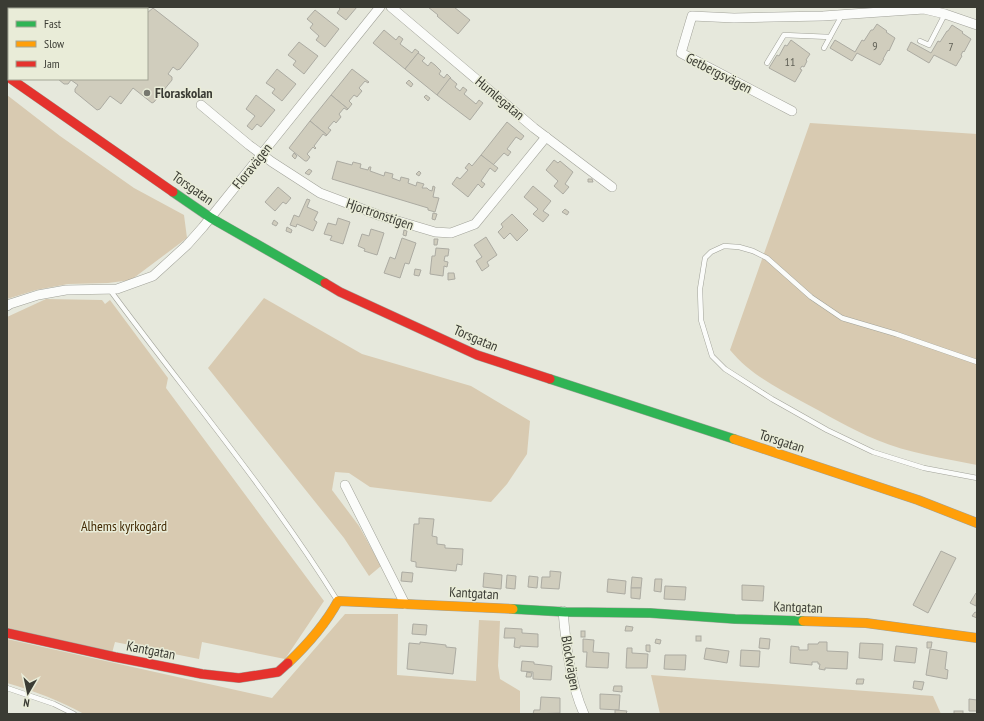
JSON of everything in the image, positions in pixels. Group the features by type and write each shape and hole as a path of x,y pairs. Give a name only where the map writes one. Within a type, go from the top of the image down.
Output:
{"main road":[{"name":"Torsgatan","path":"12,80 210,218 340,292 477,355 918,500 977,523"},
{"name":"Kantgatan","path":"7,633 202,674 239,678 278,672 303,650 330,616 338,601 563,611 650,613 866,624 977,638"}],"street":[{"name":"Floravägen","path":"7,306 38,295 66,290 116,290 153,276 187,245 210,218 380,7"},
{"name":"Humlegatan","path":"391,7 546,137 612,186"},
{"name":"Getbergsvägen","path":"792,111 681,53 692,16 734,18 842,15 874,10 924,9 945,14 977,25"},
{"name":"Hjortronstigen","path":"201,104 234,133 262,154 320,193 381,216 435,232 451,233 475,224 534,154 546,137"},
{"path":"345,485 405,604"},
{"name":"Blockvägen","path":"563,611 566,644 576,695 584,714"}],"lane":[{"path":"920,41 929,45 945,14"},
{"path":"824,48 842,15"},
{"path":"767,63 784,35 830,37"},
{"path":"977,362 896,334 842,318 811,297 767,258 753,251 738,247 724,246 711,252 706,258 700,289 701,320 712,356 725,369 772,399 840,437 873,452 924,468 977,478"},
{"path":"110,290 166,366 244,465 309,555 338,601"},
{"path":"7,688 54,704 74,714"}],"green space":[{"path":"7,95 60,136 134,188 184,215 187,238 131,280 108,283 68,284 36,290 7,299"},
{"path":"810,123 977,134 977,465 913,452 889,445 867,436 772,385 745,366 730,350"},
{"path":"264,298 362,354 471,386 530,421 527,454 507,484 491,502 370,487 349,473 335,472 332,490 359,526 381,566 369,576 344,538 208,368"},
{"name":"Alhems kyrkogård","path":"46,299 102,300 105,304 110,300 168,378 166,388 324,601 285,659 202,642 199,659 115,642 112,653 7,628 7,317"},
{"path":"345,614 398,614 397,675 476,681 479,620 500,621 498,666 500,679 520,691 520,714 84,714 46,696 7,683 7,639 272,698"},
{"path":"651,675 933,696 941,714 660,714"}],"building":[{"path":"338,7 357,7 346,20 337,13 340,9"},
{"path":"428,7 454,7 470,20 458,34"},
{"path":"153,8 198,43 198,46 180,69 177,70 173,67 168,74 172,77 172,80 154,102 152,103 133,88 121,104 110,96 100,109 97,110 75,92 78,85 71,80 148,80 148,12"},
{"path":"315,10 339,29 325,47 316,40 319,36 310,28 313,24 307,19"},
{"path":"877,24 895,38 880,65 857,53 852,61 830,48 835,40 855,52 862,40 864,41"},
{"path":"952,25 971,39 956,66 934,55 929,63 907,50 911,42 931,53 938,41 940,42"},
{"path":"384,30 396,40 399,36 403,39 400,44 412,53 415,49 419,52 405,69 373,43"},
{"path":"791,40 810,54 804,67 802,66 800,69 802,70 795,82 769,68 777,55 779,56 785,45 787,46"},
{"path":"299,42 318,56 304,74 293,65 296,61 288,55"},
{"path":"418,53 425,58 422,61 428,66 431,62 441,71 439,74 444,78 447,74 451,78 437,95 405,69"},
{"path":"277,69 296,84 282,101 272,93 275,89 266,83"},
{"path":"352,69 369,82 368,83 365,81 359,88 362,91 357,97 354,95 349,101 352,104 348,109 331,95"},
{"path":"450,78 457,84 455,87 460,91 463,87 467,90 464,94 476,104 479,100 483,103 470,120 437,95"},
{"path":"59,80 71,80 68,84 64,84"},
{"path":"409,80 413,84 411,87 406,83"},
{"path":"256,95 275,110 261,127 257,124 252,130 247,126 255,116 246,109"},
{"path":"331,95 348,109 347,110 344,108 339,114 341,117 336,123 334,121 328,128 331,130 327,135 310,121"},
{"path":"426,95 430,98 428,101 424,97"},
{"path":"310,121 327,135 326,136 323,134 314,146 316,148 315,149 313,147 307,154 310,157 307,161 305,161 289,148"},
{"path":"507,122 524,136 521,140 516,137 507,149 511,152 508,156 504,153 493,165 481,155"},
{"path":"294,153 297,156 295,159 292,156"},
{"path":"481,155 498,168 495,172 490,168 481,181 485,184 482,188 478,184 468,197 452,184 457,177 460,179 468,170 465,168 469,163 472,166"},
{"path":"554,160 558,163 560,161 573,172 565,184 569,187 563,194 554,186 558,181 546,170"},
{"path":"337,161 352,165 353,162 361,164 360,168 368,170 369,167 371,167 370,171 384,176 385,172 393,174 392,178 400,181 401,177 409,179 408,183 416,186 417,182 424,184 422,188 427,188 432,191 433,186 435,187 433,197 439,198 435,212 428,210 428,208 332,179"},
{"path":"309,169 312,171 309,175 305,173"},
{"path":"419,171 421,173 419,176 416,174"},
{"path":"588,179 592,179 593,182 588,182"},
{"path":"533,186 551,201 543,211 549,215 543,222 533,214 538,209 524,197"},
{"path":"278,187 291,198 286,204 283,202 275,211 265,202"},
{"path":"307,199 310,200 307,207 318,212 314,220 317,222 313,231 297,224 296,227 290,225 294,215 299,217"},
{"path":"565,209 569,212 567,215 562,212"},
{"path":"433,213 437,214 435,220 432,219"},
{"path":"512,214 528,230 517,241 510,233 504,239 498,232 503,227 501,224"},
{"path":"338,218 350,222 343,244 330,240 332,236 324,234 328,223 336,225"},
{"path":"274,220 278,223 276,226 272,224"},
{"path":"287,227 292,230 291,233 286,231"},
{"path":"371,229 384,233 377,255 364,251 365,249 358,246 362,234 369,236"},
{"path":"404,230 407,231 406,236 403,235"},
{"path":"486,237 497,255 487,262 489,266 482,271 476,261 482,257 474,245"},
{"path":"402,238 416,243 409,264 405,263 400,278 384,273 390,257 395,259"},
{"path":"434,239 438,239 437,245 434,245"},
{"path":"436,248 449,249 448,256 445,256 444,261 448,262 447,267 444,266 443,276 430,274 432,256 435,256"},
{"path":"415,269 421,270 419,276 414,275"},
{"path":"448,273 454,273 455,279 448,280"},
{"path":"419,518 434,519 432,536 437,537 437,544 445,545 445,548 463,549 462,565 457,564 456,571 416,567 416,562 411,561 414,524 419,524"},
{"path":"941,551 956,558 928,613 913,605"},
{"path":"550,571 561,572 559,589 541,588 542,577 550,577"},
{"path":"402,572 413,573 412,582 401,581"},
{"path":"484,573 502,575 501,589 483,587"},
{"path":"507,575 516,576 515,589 506,588"},
{"path":"529,576 538,577 537,588 528,587"},
{"path":"632,577 642,578 641,588 631,588"},
{"path":"608,579 626,581 625,594 607,592"},
{"path":"655,579 662,579 661,592 654,591"},
{"path":"742,585 764,586 763,601 742,600"},
{"path":"665,586 686,587 685,600 664,599"},
{"path":"631,588 641,588 640,599 631,598"},
{"path":"976,593 977,594 976,606 970,603"},
{"path":"975,612 977,613 977,618 972,616"},
{"path":"413,624 427,625 426,635 412,634"},
{"path":"626,626 633,627 632,631 625,631"},
{"path":"505,628 522,629 522,633 538,634 538,647 514,647 515,638 504,638"},
{"path":"581,631 585,631 585,637 581,637"},
{"path":"696,636 701,636 701,641 696,641"},
{"path":"760,638 770,639 769,649 759,648"},
{"path":"583,639 594,640 593,652 609,653 608,668 586,667 587,652 583,652"},
{"path":"656,639 661,640 660,644 655,643"},
{"path":"420,642 446,645 446,647 456,648 453,674 407,669 409,643 420,644"},
{"path":"819,642 827,642 827,651 848,652 847,669 819,669 820,664 818,664 818,662 812,662 812,665 790,663 791,646 799,647 799,650 808,650 808,644 818,644"},
{"path":"927,642 932,642 931,648 927,648"},
{"path":"860,643 883,644 882,660 859,658"},
{"path":"646,645 650,645 650,652 646,651"},
{"path":"896,646 917,648 915,663 894,661"},
{"path":"627,648 632,648 632,653 648,654 647,668 626,668"},
{"path":"706,648 729,651 727,663 704,659"},
{"path":"930,649 947,652 945,669 948,670 947,679 926,675"},
{"path":"741,650 760,651 759,667 740,666"},
{"path":"665,655 686,655 685,670 664,669"},
{"path":"522,661 552,666 551,680 533,679 533,672 521,671"},
{"path":"527,672 532,673 531,677 526,677"},
{"path":"857,679 864,679 863,684 856,684"},
{"path":"914,681 924,682 922,690 913,688"},
{"path":"614,686 622,686 622,692 613,691"},
{"path":"600,694 620,695 619,710 600,709"},
{"path":"541,697 560,698 560,713 533,714 534,710 540,710"},
{"path":"969,699 977,700 977,711 969,711"},
{"path":"615,710 627,711 626,714 615,714"},
{"path":"954,711 963,711 963,714 954,714"}],"traffic: fast":[{"path":"173,192 211,218 325,283"},
{"path":"550,379 734,439"},
{"path":"513,609 566,612 650,613 735,619 803,621"}],"traffic: slow":[{"path":"734,439 918,500 977,523"},
{"path":"288,663 315,634 338,601 513,609"},
{"path":"803,621 866,623 977,638"}],"traffic: jam":[{"path":"12,80 173,192"},
{"path":"325,283 340,292 477,355 550,379"},
{"path":"7,633 115,657 202,674 239,678 278,672 288,663"}],"place":[{"name":"Floraskolan","path":"147,93"}]}
